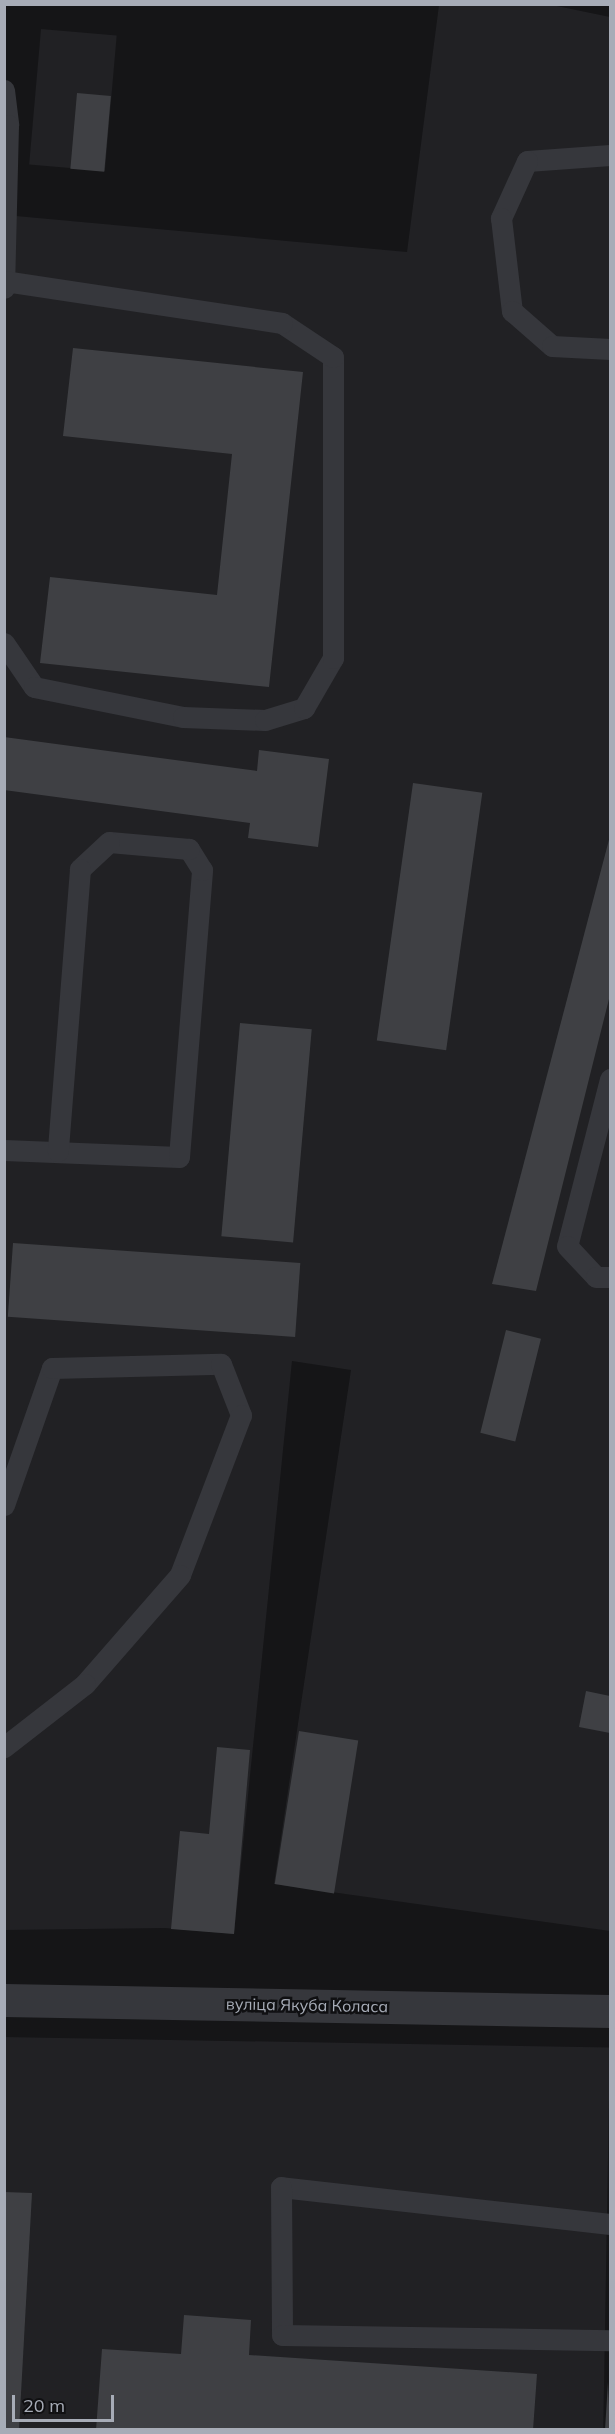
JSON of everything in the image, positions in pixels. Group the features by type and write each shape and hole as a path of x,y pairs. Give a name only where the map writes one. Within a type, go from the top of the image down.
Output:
{"street":[{"name":"вуліца Якуба Коласа","path":"4,2000 610,2011"}],"lane":[{"path":"4,90 8,124 4,288"},
{"path":"610,155 527,161 501,218 512,311 552,346 610,349"},
{"path":"4,643 34,687 183,717 265,720 304,708 333,658 333,357 282,323 5,281"},
{"path":"4,1150 179,1157 202,870 189,849 109,842 80,869 58,1151"},
{"path":"610,1079 567,1245 596,1277 610,1278"},
{"path":"4,1505 52,1368 221,1364 241,1414 180,1575 86,1684 4,1747"},
{"path":"610,2224 281,2187 282,2335 610,2340"}],"shaded area":[{"path":"439,5 552,5 610,17 610,1931 274,1884 351,1370 292,1361 234,1934 165,1928 5,1930 5,215 407,252"},
{"path":"41,29 117,36 105,171 29,164"},
{"path":"4,2037 610,2048 603,2430 4,2429"}],"building":[{"path":"77,93 111,96 104,172 70,169"},
{"path":"73,348 303,372 269,687 40,663 50,577 217,595 232,454 63,436"},
{"path":"4,737 257,771 259,750 329,759 318,847 248,838 250,823 4,790"},
{"path":"413,783 482,793 446,1050 377,1040"},
{"path":"610,836 610,995 536,1291 492,1284"},
{"path":"240,1023 312,1029 293,1242 221,1236"},
{"path":"13,1243 300,1263 295,1337 8,1317"},
{"path":"506,1330 541,1339 515,1442 480,1433"},
{"path":"586,1691 610,1696 610,1733 579,1727"},
{"path":"299,1731 358,1740 334,1893 275,1884"},
{"path":"217,1747 250,1750 234,1934 171,1929 180,1831 209,1834"},
{"path":"4,2192 32,2193 19,2430 4,2430"},
{"path":"184,2315 251,2320 249,2355 537,2374 533,2430 96,2430 102,2349 181,2354"},
{"path":"608,2382 610,2430 605,2430"}]}
